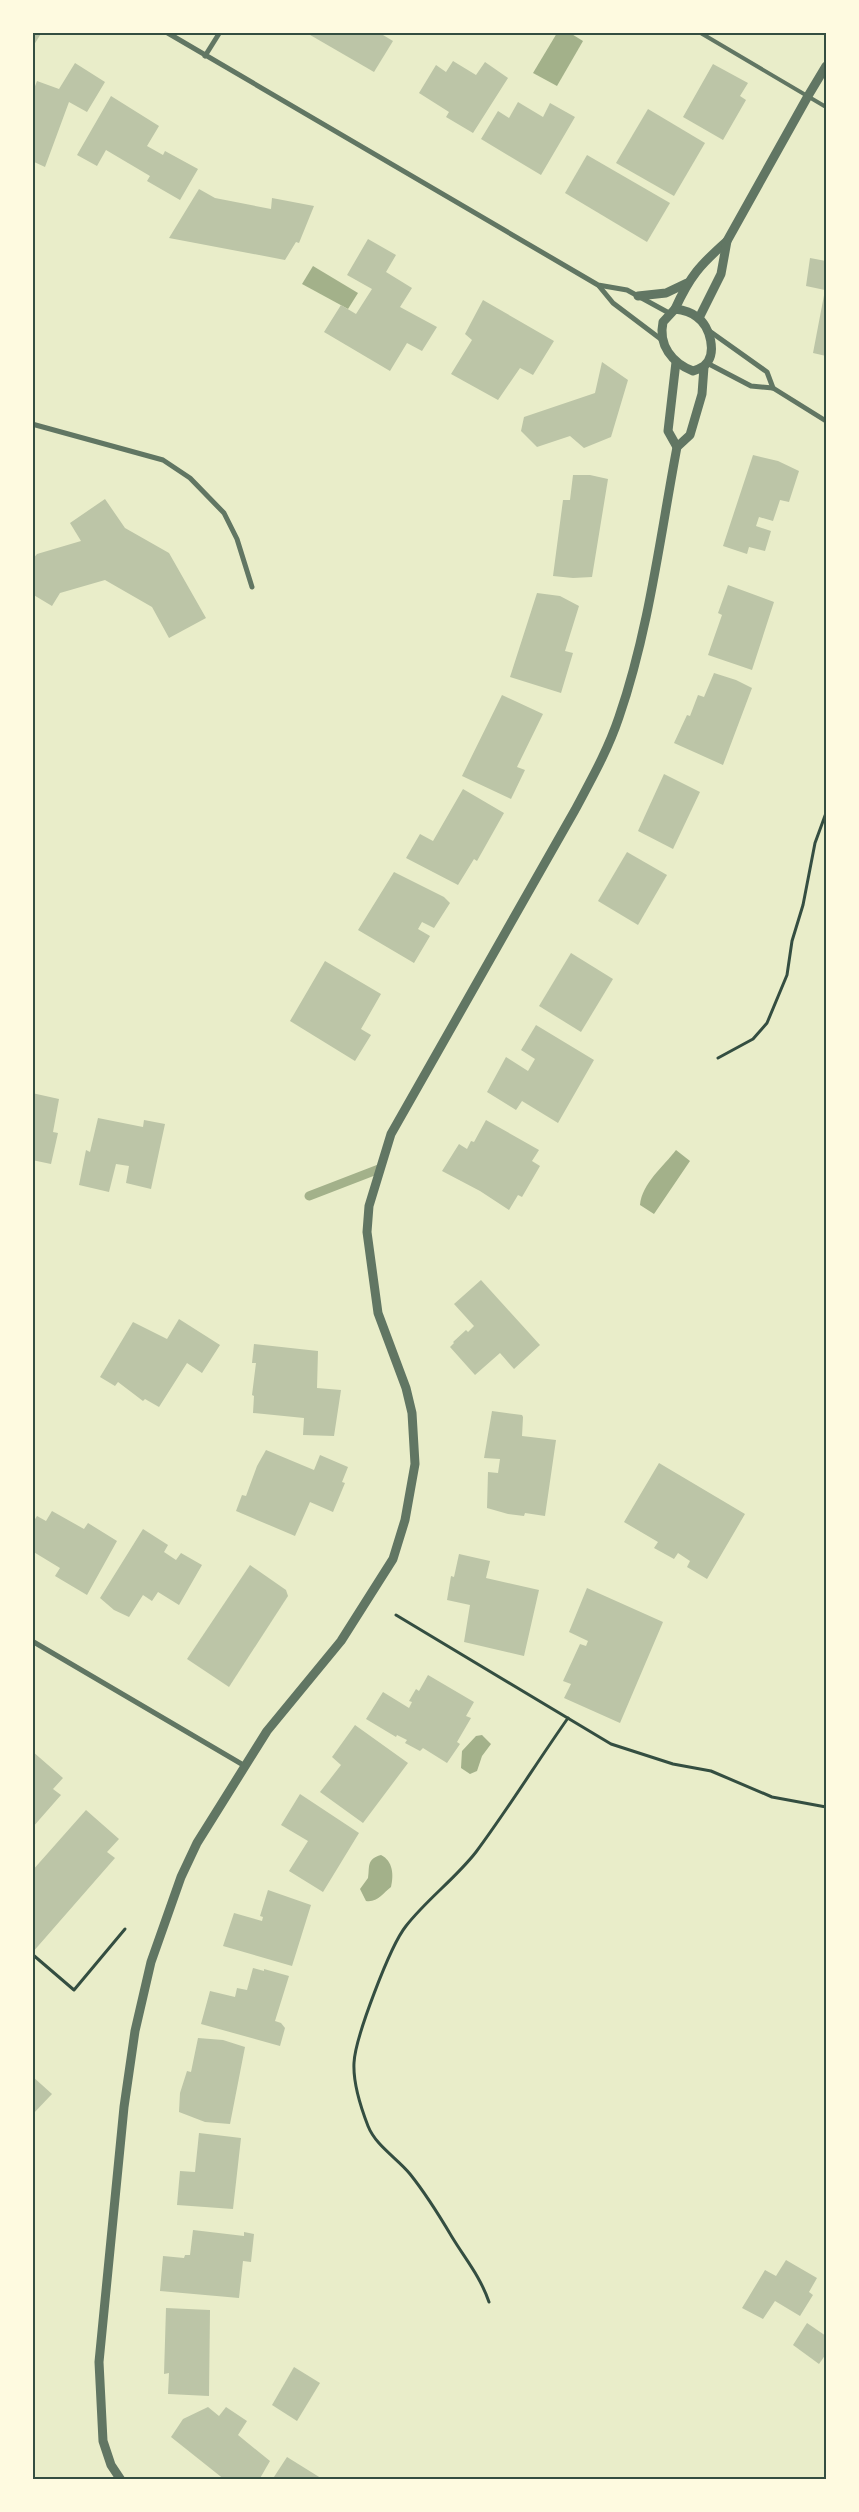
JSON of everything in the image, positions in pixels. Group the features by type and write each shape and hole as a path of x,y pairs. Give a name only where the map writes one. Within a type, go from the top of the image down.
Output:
{"street":[{"path":"166,32 598,285 613,303 662,340"},
{"path":"205,56 220,32"},
{"path":"705,365 693,371 676,362 664,348 662,340 663,322 672,311 686,283 697,268 727,241 826,66"},
{"path":"699,318 721,274 727,241"},
{"path":"638,296 666,293 686,283"},
{"path":"121,2480 111,2465 103,2441 99,2362 116,2174 135,2031 151,1962 181,1877 197,1843 267,1731 341,1641 362,1611 393,1559 402,1532 415,1464 412,1413 406,1388 378,1312 366,1232 369,1206 391,1134 575,810 593,776 619,718 648,606 677,447 690,434 702,394 705,365 711,352 711,344 705,327 699,318 686,311 672,311 627,290 598,285"},
{"path":"705,327 767,372 773,388"},
{"path":"676,362 668,432 677,447"},
{"path":"705,365 751,386 773,388 826,421"},
{"path":"32,424 162,460 190,478 224,513 237,539 252,587"},
{"path":"32,1641 245,1766"}],"lane":[{"path":"699,32 826,107"}],"path":[{"path":"718,1058 753,1039 767,1023 787,975 792,941 803,905 816,843 826,813"},
{"path":"396,1615 611,1744 673,1764 710,1771 772,1797 826,1807"},
{"path":"490,2302 481,2280 430,2200 408,2172 376,2140 368,2126 357,2090 354,2063 364,2021 388,1961 404,1928 422,1907 453,1879 476,1852 568,1718"},
{"path":"32,1954 74,1990 125,1929"}],"shaded area":[{"path":"557,33 570,33 583,41 557,86 533,73"},
{"path":"313,266 358,293 348,309 302,284"},
{"path":"676,1150 690,1161 654,1214 640,1205 642,1197 654,1175"},
{"path":"482,1735 491,1744 482,1756 477,1771 470,1774 461,1768 462,1751 476,1736"},
{"path":"381,1855 388,1861 392,1869 391,1887 377,1899 366,1901 360,1889 368,1878 371,1861"}],"building":[{"path":"32,32 42,32 32,48"},
{"path":"305,32 378,32 393,41 374,72"},
{"path":"453,61 476,75 485,62 508,78 473,133 446,117 449,112 419,93 436,65 446,72"},
{"path":"75,63 105,82 87,112 69,102 45,167 32,161 32,94 37,81 59,89"},
{"path":"713,64 748,83 740,96 746,100 723,140 683,117"},
{"path":"111,96 159,126 147,146 163,155 165,151 198,169 180,200 147,181 150,176 106,150 97,166 77,155"},
{"path":"518,102 543,117 550,103 575,117 541,175 481,139 498,111 509,118"},
{"path":"648,109 705,143 674,196 616,163"},
{"path":"587,155 670,203 647,242 565,193"},
{"path":"199,189 215,198 271,209 272,198 314,206 299,243 296,242 285,260 169,238"},
{"path":"368,239 396,255 386,272 412,288 400,307 437,327 422,351 407,343 390,371 324,332 341,305 356,314 372,289 347,275"},
{"path":"810,258 826,261 826,356 813,353 825,290 806,286"},
{"path":"483,300 554,341 533,375 520,368 498,400 451,374 472,340 465,334"},
{"path":"602,362 628,380 611,437 584,448 570,436 537,447 521,431 524,417 595,393"},
{"path":"753,455 778,461 799,471 789,502 780,500 773,521 759,517 756,526 771,531 765,551 749,547 747,554 723,546"},
{"path":"573,475 590,475 608,479 592,577 553,576 563,500 570,500"},
{"path":"105,499 125,528 169,553 206,618 169,638 152,607 105,580 60,593 52,606 32,594 32,560 37,554 81,541 70,523"},
{"path":"728,585 774,602 752,670 708,655 722,615 718,613"},
{"path":"537,593 560,596 579,606 565,651 573,653 561,693 510,677"},
{"path":"714,673 736,680 752,688 723,765 674,743 687,715 690,716 698,695 704,697"},
{"path":"502,695 543,714 517,767 525,770 511,799 462,776"},
{"path":"664,774 700,792 673,849 638,831"},
{"path":"463,789 504,813 477,861 474,859 458,885 406,858 420,834 433,841"},
{"path":"627,852 667,875 638,925 598,901"},
{"path":"394,872 444,897 450,903 434,928 422,922 418,929 430,936 414,963 358,930"},
{"path":"571,953 613,979 581,1032 539,1006"},
{"path":"325,961 381,994 361,1029 371,1035 355,1061 290,1021"},
{"path":"536,1025 594,1060 558,1123 522,1101 516,1110 487,1092 506,1057 528,1071 535,1059 521,1050"},
{"path":"32,1093 59,1099 53,1132 58,1133 51,1164 32,1160"},
{"path":"98,1118 143,1127 144,1120 165,1124 151,1189 126,1183 129,1166 116,1164 109,1192 79,1185 86,1150 90,1152"},
{"path":"486,1120 539,1150 532,1161 540,1166 522,1197 518,1195 509,1210 480,1191 442,1171 459,1144 467,1149 471,1141 474,1142"},
{"path":"481,1280 540,1345 514,1369 500,1353 475,1375 450,1347 466,1330 468,1332 474,1326 454,1304"},
{"path":"179,1319 220,1345 202,1373 187,1363 159,1407 145,1399 143,1401 118,1382 115,1386 100,1377 133,1322 167,1339"},
{"path":"254,1344 318,1351 317,1388 341,1390 334,1436 303,1435 304,1418 253,1413 254,1396 252,1395 256,1363 252,1363"},
{"path":"492,1411 522,1415 522,1436 556,1440 545,1516 525,1513 524,1516 508,1514 487,1508 488,1472 498,1473 500,1459 484,1458"},
{"path":"266,1450 314,1470 320,1455 348,1467 342,1482 345,1483 333,1512 310,1502 295,1536 236,1511 242,1495 246,1496 257,1466"},
{"path":"659,1463 745,1514 707,1579 687,1567 690,1561 678,1553 674,1559 654,1548 658,1542 624,1522"},
{"path":"52,1511 84,1529 88,1523 117,1541 87,1595 55,1576 60,1568 32,1551 32,1524 37,1516 46,1521"},
{"path":"143,1529 168,1545 164,1552 176,1560 181,1553 202,1565 179,1605 158,1592 152,1601 143,1595 129,1617 114,1610 100,1598"},
{"path":"459,1554 490,1561 486,1578 539,1590 524,1656 464,1642 470,1605 447,1600 451,1576 454,1577"},
{"path":"250,1565 286,1590 288,1596 229,1687 187,1659"},
{"path":"587,1588 663,1622 620,1723 564,1698 571,1684 563,1681 580,1644 586,1646 588,1641 569,1632"},
{"path":"428,1675 474,1702 466,1716 471,1718 457,1742 460,1744 447,1763 423,1748 420,1751 405,1743 407,1740 397,1735 396,1737 366,1719 383,1692 409,1708 412,1702 409,1701 416,1689 419,1691"},
{"path":"355,1725 408,1763 363,1823 320,1792 341,1765 332,1757"},
{"path":"32,1751 63,1778 53,1789 61,1795 32,1828"},
{"path":"300,1794 359,1833 323,1892 289,1871 308,1841 281,1825"},
{"path":"86,1810 119,1839 107,1852 115,1858 32,1953 32,1871"},
{"path":"268,1890 311,1905 292,1966 223,1946 234,1913 262,1921 263,1917 260,1916"},
{"path":"253,1968 289,1976 275,2021 281,2023 285,2028 280,2046 201,2024 210,1991 235,1997 237,1988 247,1990"},
{"path":"198,2038 223,2040 245,2047 230,2124 205,2122 179,2112 180,2093 187,2071 191,2072"},
{"path":"32,2076 52,2094 32,2115"},
{"path":"199,2133 241,2138 233,2209 177,2205 180,2171 195,2172"},
{"path":"193,2230 244,2236 244,2232 254,2234 251,2262 243,2261 239,2298 160,2291 163,2256 184,2258 185,2255 190,2255"},
{"path":"786,2260 817,2278 809,2292 813,2295 800,2316 775,2301 763,2319 742,2308 765,2270 776,2276"},
{"path":"166,2308 210,2310 209,2396 168,2394 169,2373 164,2374"},
{"path":"807,2323 826,2336 826,2354 819,2364 793,2345"},
{"path":"294,2367 320,2383 297,2421 272,2405"},
{"path":"208,2407 219,2416 226,2407 247,2421 238,2435 270,2461 259,2480 225,2480 171,2437 183,2419"},
{"path":"287,2457 324,2480 272,2480"}],"waterway":[{"path":"309,1196 379,1169"}]}
